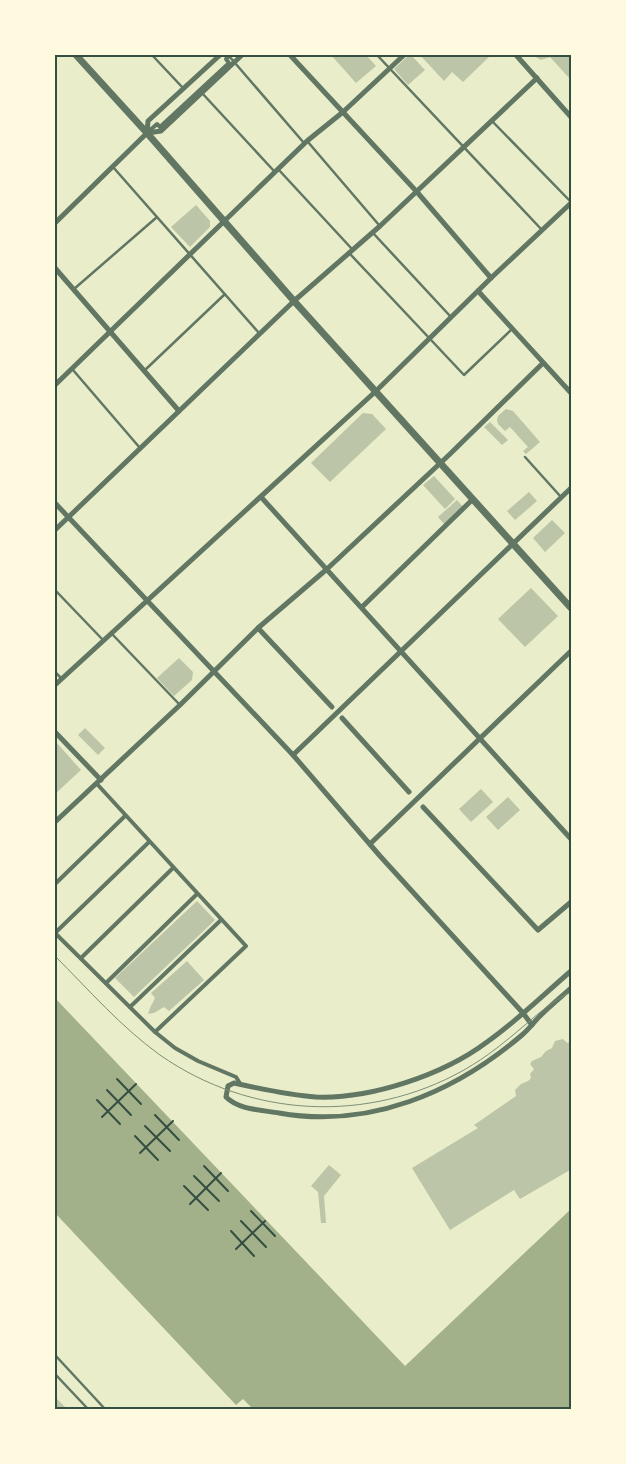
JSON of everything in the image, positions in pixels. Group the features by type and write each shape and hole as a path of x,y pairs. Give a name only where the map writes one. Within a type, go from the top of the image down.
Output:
{"street":[{"path":"76,55 147,133 294,302 571,608"},
{"path":"147,133 148,122 220,55"},
{"path":"55,223 147,133 157,124 160,127 230,62 226,59 229,55"},
{"path":"147,133 161,131 242,55"},
{"path":"290,55 417,192 491,278"},
{"path":"56,381 72,369 110,330 277,170 404,55"},
{"path":"516,55 571,117"},
{"path":"55,530 294,302 373,233 490,120 537,78"},
{"path":"55,684 376,391 491,278 571,203"},
{"path":"55,268 179,411"},
{"path":"478,292 571,393"},
{"path":"55,822 180,705 258,628 327,569 440,463 543,363"},
{"path":"293,755 571,488"},
{"path":"261,496 571,839"},
{"path":"362,607 473,500"},
{"path":"55,503 293,755 532,1025"},
{"path":"258,628 332,707"},
{"path":"370,844 571,651"},
{"path":"342,718 409,792"},
{"path":"55,732 99,782 125,816 246,946 156,1032"},
{"path":"423,807 538,930 571,902"},
{"path":"55,884 125,816"},
{"path":"149,842 55,932 130,1007 175,1048 198,1061 236,1077 241,1085"},
{"path":"81,958 173,868"},
{"path":"106,983 197,894"},
{"path":"130,1007 221,920"},
{"path":"571,971 486,1044 438,1070 406,1083 378,1091 345,1096 317,1097 278,1093 234,1083 228,1086 226,1098 230,1102 244,1107 320,1118 348,1116 386,1109 419,1099 464,1078 493,1058 571,988"}],"lane":[{"path":"152,55 183,88"},
{"path":"229,55 234,63 380,226"},
{"path":"377,55 542,230"},
{"path":"202,93 277,170 429,339 464,375 512,329"},
{"path":"490,120 571,203"},
{"path":"113,167 260,334"},
{"path":"74,289 157,217"},
{"path":"373,233 451,317"},
{"path":"144,371 225,294"},
{"path":"72,369 140,448"},
{"path":"525,457 561,497"},
{"path":"55,590 103,640"},
{"path":"111,633 180,705"},
{"path":"55,672 61,679"},
{"path":"55,1355 105,1409"},
{"path":"55,1374 88,1409"}],"path":[{"path":"117,1080 141,1104"},
{"path":"102,1117 136,1084"},
{"path":"107,1090 131,1115"},
{"path":"97,1100 120,1124"},
{"path":"155,1115 179,1140"},
{"path":"140,1153 173,1121"},
{"path":"145,1126 170,1151"},
{"path":"135,1136 158,1160"},
{"path":"204,1166 228,1190"},
{"path":"190,1204 221,1173"},
{"path":"194,1176 219,1201"},
{"path":"184,1186 208,1210"},
{"path":"251,1211 264,1222 275,1236"},
{"path":"241,1221 266,1247"},
{"path":"236,1249 264,1222"},
{"path":"230,1231 254,1256"}],"shaded area":[{"path":"55,998 405,1366 571,1209 571,1409 253,1409 243,1399 236,1405 55,1213"}],"building":[{"path":"331,55 366,55 376,66 356,83"},
{"path":"409,55 425,70 408,85 394,69"},
{"path":"420,55 491,55 463,82 452,72 444,81"},
{"path":"532,55 571,55 571,80 550,57 541,60"},
{"path":"196,205 210,221 210,227 190,247 171,227"},
{"path":"506,409 513,411 540,442 526,454 523,451 528,447 510,427 505,431 498,424 498,416"},
{"path":"363,413 372,414 386,429 330,482 311,463"},
{"path":"490,422 508,440 502,445 484,427"},
{"path":"434,476 455,499 445,509 423,485"},
{"path":"529,492 537,501 515,520 507,511"},
{"path":"457,500 464,508 445,525 438,517"},
{"path":"552,520 565,533 545,552 533,538"},
{"path":"531,588 558,616 525,647 498,619"},
{"path":"179,658 193,672 192,680 174,696 157,678"},
{"path":"85,728 105,748 98,755 78,735"},
{"path":"55,741 81,770 55,794"},
{"path":"481,789 493,802 471,822 459,809"},
{"path":"508,797 520,810 498,830 486,817"},
{"path":"197,901 215,920 134,997 115,978"},
{"path":"187,961 204,980 169,1011 164,1007 148,1014 155,998 151,993"},
{"path":"563,1039 567,1043 571,1041 571,1172 570,1170 520,1199 514,1190 450,1230 412,1168 478,1128 474,1125 516,1096 515,1090 531,1078 530,1074 534,1069 530,1064 532,1061 541,1057 552,1048 555,1041"},
{"path":"329,1165 341,1175 324,1196 326,1223 321,1223 318,1192 311,1186"},
{"path":"55,1397 67,1409 55,1409"}],"tram line":[{"path":"55,956 132,1032 160,1055 195,1076 232,1092 270,1102 310,1106 349,1106 389,1099 427,1087 481,1060 547,1007 571,992"}]}
